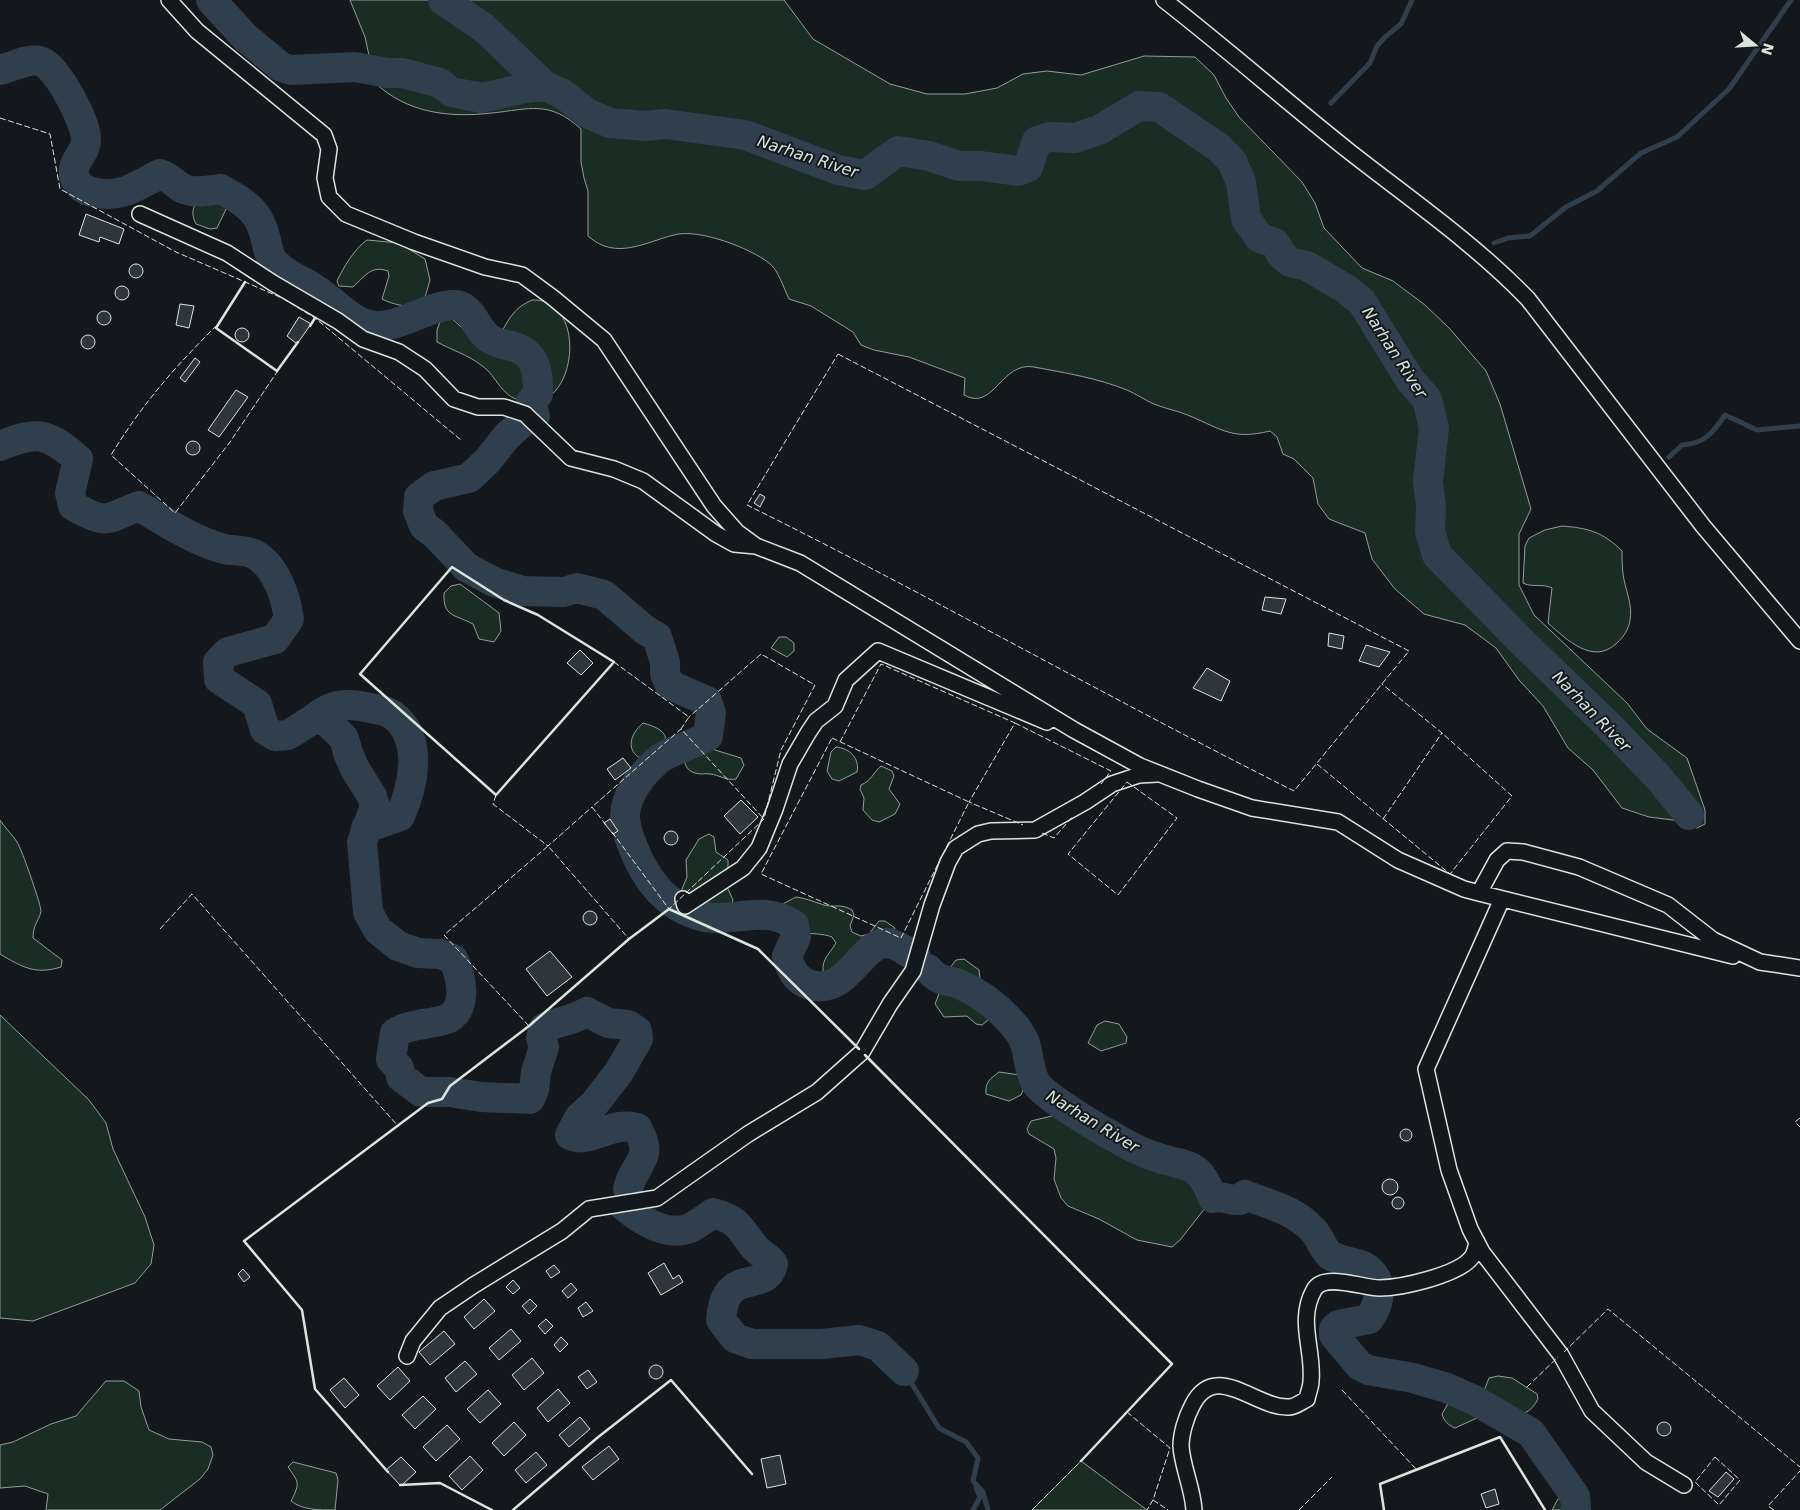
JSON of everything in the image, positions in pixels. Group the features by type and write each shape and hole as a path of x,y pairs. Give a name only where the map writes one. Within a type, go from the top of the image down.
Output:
{"street":[{"path":"169,0 197,31 324,135 329,149 325,178 329,197 346,214 423,246 485,267 522,274 604,340 714,506 737,532 756,546 800,563 1074,730 1140,766 1159,774 1252,808 1338,822 1398,860 1464,889 1674,943 1760,962 1800,968"},
{"path":"1164,0 1501,271 1528,299 1703,526 1800,641"},
{"path":"140,214 227,253 273,284 338,321 363,339 399,352 425,368 454,400 478,407 504,407 525,414 571,458 614,469 643,480 716,534 734,544 756,546"},
{"path":"683,899 685,906 743,868 759,848 775,809 790,764 808,732 816,721 835,706 846,680 878,651 1001,704 1074,730"},
{"path":"407,1356 413,1341 440,1308 474,1285 562,1231 589,1209 657,1198 748,1134 817,1092 862,1052 890,1004 914,972 932,905 948,862 956,848 978,834 991,831 1035,830 1069,812 1112,784 1139,775 1159,774"},
{"path":"1479,893 1497,860 1507,851 1523,852 1578,867 1668,905 1713,940 1760,962"},
{"path":"1502,899 1426,1069 1449,1170 1482,1252 1561,1354 1592,1411 1646,1462 1684,1485"},
{"path":"1194,1510 1181,1446 1187,1414 1197,1394 1213,1386 1235,1388 1271,1405 1291,1407 1306,1399 1311,1381 1306,1309 1314,1288 1326,1282 1380,1288 1416,1283 1445,1274 1472,1257 1477,1242"}],"green space":[{"path":"350,0 784,0 813,39 890,84 927,94 965,94 997,88 1023,74 1047,71 1081,75 1144,56 1195,57 1214,75 1239,117 1302,182 1315,203 1324,228 1362,268 1393,281 1425,305 1450,329 1486,371 1500,404 1531,509 1519,534 1519,585 1534,615 1627,703 1647,729 1687,758 1705,810 1705,824 1697,828 1673,820 1649,817 1622,808 1593,770 1568,748 1543,706 1519,680 1496,648 1465,625 1424,614 1395,589 1372,559 1365,533 1329,519 1318,504 1313,478 1294,459 1283,454 1277,437 1270,431 1257,434 1228,432 1186,414 1154,404 1116,386 1081,376 1034,367 1023,367 1013,371 991,392 983,397 974,398 964,395 965,378 909,357 874,350 861,345 853,332 811,306 789,299 778,274 772,266 750,251 696,234 674,235 631,248 620,249 599,243 588,236 588,191 581,162 581,129 570,120 549,110 528,109 460,115 429,111 401,101 375,83 365,37"},
{"path":"202,196 212,196 225,200 227,207 217,228 210,229 196,224 193,209 196,202"},
{"path":"367,240 399,243 425,259 430,280 423,304 402,306 382,299 389,276 388,271 377,269 365,276 353,287 339,286 337,281 346,264 358,248"},
{"path":"532,300 550,304 562,316 568,333 570,353 566,372 557,389 544,400 527,402 518,400 505,392 487,370 476,361 437,342 437,330 441,319 450,317 474,338 488,343 494,341 515,312"},
{"path":"1562,526 1595,532 1608,539 1622,551 1623,574 1630,603 1629,626 1617,643 1599,652 1580,648 1548,623 1552,588 1523,583 1525,546 1529,538 1545,530"},
{"path":"460,584 499,613 501,631 494,642 479,639 473,624 451,614 445,607 444,593 451,586"},
{"path":"779,637 786,637 794,643 794,651 787,657 771,648"},
{"path":"643,723 661,731 665,735 665,740 658,750 642,759 633,752 631,742 635,732"},
{"path":"695,734 715,750 741,758 744,765 736,779 710,774 697,774 686,767 685,751 691,736"},
{"path":"836,747 845,749 857,762 857,772 839,781 832,779 827,771 831,752"},
{"path":"881,766 892,771 894,776 889,789 900,804 895,814 879,822 872,820 863,810 864,798 860,789 861,785 870,779"},
{"path":"0,820 19,846 38,900 41,912 33,938 62,960 61,967 36,970 15,963 0,954"},
{"path":"709,834 714,837 716,852 728,860 728,867 723,878 733,900 730,907 719,913 698,911 685,906 680,894 687,877 686,860 699,839"},
{"path":"796,897 828,906 844,907 852,910 854,915 850,926 852,932 861,936 869,934 879,921 885,921 895,928 886,949 864,974 844,981 832,980 823,972 823,967 825,960 836,943 832,937 782,930 771,921 775,908"},
{"path":"964,959 979,970 980,979 970,996 984,1005 988,1011 988,1020 982,1025 976,1024 967,1016 944,1017 935,1004 949,969 956,960"},
{"path":"0,1015 89,1100 106,1123 113,1149 145,1217 154,1245 151,1264 135,1283 33,1321 0,1318"},
{"path":"1105,1021 1119,1024 1127,1037 1126,1043 1101,1051 1088,1043 1097,1025"},
{"path":"999,1072 1020,1075 1024,1085 1021,1095 1009,1101 986,1094 986,1086"},
{"path":"1052,1116 1081,1120 1099,1126 1124,1142 1146,1164 1155,1170 1182,1156 1212,1186 1213,1198 1180,1240 1172,1247 1137,1240 1099,1219 1068,1206 1061,1198 1054,1179 1056,1158 1054,1149 1029,1134 1027,1129 1031,1121"},
{"path":"1498,1376 1512,1378 1537,1394 1538,1399 1532,1408 1526,1413 1518,1415 1503,1411 1488,1402 1482,1396 1489,1378"},
{"path":"106,1381 124,1381 139,1391 141,1407 149,1430 169,1439 202,1442 211,1447 213,1455 208,1469 200,1479 160,1510 46,1510 48,1494 25,1486 0,1488 0,1445 13,1442 51,1424 76,1416"},
{"path":"1449,1402 1460,1403 1470,1407 1476,1411 1477,1418 1455,1428 1453,1427 1445,1421 1442,1414"},
{"path":"1081,1461 1147,1510 1032,1510"},
{"path":"293,1462 336,1473 338,1480 335,1510 306,1508 291,1501 297,1486 296,1479 288,1467"},
{"path":"1566,1496 1577,1497 1587,1502 1590,1510 1552,1510 1558,1499"}],"building":[{"path":"86,214 124,229 119,244 100,237 99,242 79,235"},
{"path":"136,264 141,266 143,271 141,276 136,278 131,276 129,271 131,266"},
{"path":"122,286 127,288 129,293 127,298 122,300 117,298 115,293 117,288"},
{"path":"180,304 194,306 189,328 176,325"},
{"path":"104,311 109,313 111,318 109,323 104,325 99,323 97,318 99,313"},
{"path":"299,317 311,324 297,344 287,336"},
{"path":"242,328 247,330 249,335 247,340 242,342 237,340 235,335 237,330"},
{"path":"88,335 93,337 95,342 93,347 88,349 83,347 81,342 83,337"},
{"path":"195,358 200,362 185,382 180,378"},
{"path":"236,390 248,397 219,437 208,430"},
{"path":"193,441 198,443 200,448 198,453 193,455 188,453 186,448 188,443"},
{"path":"760,494 765,497 760,507 754,503"},
{"path":"1265,597 1286,599 1281,614 1262,610"},
{"path":"1329,633 1344,636 1342,649 1328,646"},
{"path":"1366,645 1390,652 1379,667 1359,661"},
{"path":"580,650 593,663 581,675 567,663"},
{"path":"1207,668 1230,681 1221,701 1193,688"},
{"path":"623,758 631,768 615,780 607,769"},
{"path":"741,800 758,817 740,834 724,816"},
{"path":"610,819 618,831 613,834 604,823"},
{"path":"671,831 676,833 678,838 676,843 671,845 666,843 664,838 666,833"},
{"path":"590,911 595,913 597,918 595,923 590,925 585,923 583,918 585,913"},
{"path":"550,951 572,977 547,996 526,969"},
{"path":"1404,1129 1408,1129 1412,1135 1408,1141 1404,1141 1400,1137 1400,1133"},
{"path":"1390,1179 1398,1187 1390,1195 1382,1187"},
{"path":"1396,1197 1400,1197 1404,1203 1400,1209 1396,1209 1392,1205 1392,1201"},
{"path":"664,1263 673,1279 679,1275 683,1282 661,1295 648,1273"},
{"path":"554,1265 560,1272 551,1278 546,1271"},
{"path":"243,1269 250,1277 244,1282 238,1274"},
{"path":"513,1280 520,1288 513,1294 506,1287"},
{"path":"571,1283 577,1290 568,1298 562,1291"},
{"path":"484,1299 495,1311 474,1329 464,1317"},
{"path":"530,1299 537,1306 529,1314 522,1306"},
{"path":"586,1302 593,1311 583,1317 578,1308"},
{"path":"546,1319 553,1326 545,1334 538,1326"},
{"path":"511,1329 521,1341 499,1360 489,1348"},
{"path":"444,1331 455,1344 430,1365 419,1352"},
{"path":"561,1337 568,1344 560,1352 554,1345"},
{"path":"532,1358 544,1373 524,1390 512,1375"},
{"path":"465,1361 477,1374 456,1392 445,1378"},
{"path":"656,1365 661,1367 663,1372 661,1377 656,1379 651,1377 649,1372 651,1367"},
{"path":"398,1367 410,1381 390,1400 377,1386"},
{"path":"588,1370 597,1382 587,1389 578,1377"},
{"path":"344,1378 359,1395 345,1408 330,1390"},
{"path":"558,1389 570,1403 548,1422 537,1408"},
{"path":"488,1390 501,1404 480,1423 467,1409"},
{"path":"423,1396 436,1409 415,1429 402,1415"},
{"path":"580,1417 590,1429 569,1447 559,1435"},
{"path":"514,1422 526,1435 504,1456 492,1443"},
{"path":"1664,1422 1669,1424 1671,1429 1669,1434 1664,1436 1659,1434 1657,1429 1659,1424"},
{"path":"447,1425 460,1439 436,1461 423,1447"},
{"path":"609,1446 619,1459 593,1480 582,1467"},
{"path":"536,1452 547,1465 526,1483 515,1470"},
{"path":"780,1455 786,1484 767,1488 761,1459"},
{"path":"470,1456 483,1470 462,1490 449,1476"},
{"path":"401,1457 416,1472 401,1486 386,1470"},
{"path":"1726,1472 1734,1479 1718,1497 1709,1491"},
{"path":"1495,1489 1499,1504 1486,1508 1481,1494"}],"waterway":[{"name":"Narhan River","path":"211,0 245,37 281,67 291,70 355,67 388,73 402,73 440,83 451,92 482,98 525,88 545,86 563,94 587,113 610,123 645,126 666,124 745,135 838,170 865,175 898,151 929,156 959,166 981,166 1018,171 1028,167 1037,141 1050,137 1075,138 1099,130 1139,106 1159,107 1218,147 1232,161 1241,182 1246,219 1260,238 1275,243 1281,254 1290,262 1307,266 1346,289 1362,302 1410,380 1427,399 1434,428 1428,481 1431,506 1430,531 1437,555 1523,643 1609,726 1658,777 1689,815"},
{"name":"Narhan River","path":"443,0 484,28 545,86"},
{"path":"1331,103 1370,63 1377,46 1401,24 1412,0"},
{"path":"1494,243 1508,238 1530,236 1566,207 1597,191 1641,153 1677,137 1729,89 1791,0"},
{"name":"Narhan River","path":"0,70 35,60 47,65 54,72 76,109 85,132 84,149 76,161 74,175 77,182 88,191 104,194 119,193 160,174 181,187 193,191 221,189 252,210 263,230 270,255 279,267 321,293 352,318 370,325 394,324 429,310 453,305 460,306 470,313 481,330 490,339 520,349 533,361 538,384 538,394 531,402 535,416 533,411"},
{"path":"1669,457 1682,445 1702,440 1716,427 1725,415 1757,430 1800,426"},
{"name":"Narhan River","path":"524,421 507,436 487,461 469,478 434,486 419,497 418,511 424,526 435,534 466,567 494,582 523,591 564,592 577,588 604,595 645,630 657,637 665,662 665,674 670,685 707,701 711,713 708,736 662,757 640,779 628,800 625,816 630,839 641,866 655,887 674,904 697,915 709,918 770,915 782,918 794,925 796,937 787,956 794,974 810,985 823,986 834,983 852,969 875,946 884,943 897,946 916,957"},
{"name":"Narhan River","path":"0,446 33,436 50,439 78,459 70,493 73,506 101,518 113,517 139,506 191,536 213,546 254,554 268,566 279,583 289,619 275,639 228,652 218,662 219,679 257,704 265,730 275,736 288,735 312,720 324,719 344,738 355,769 372,796 375,806 362,842 368,912 378,930 398,946 418,953 440,954 453,959 459,974 461,983 460,1002 452,1016 438,1022 407,1027 395,1033 391,1059 399,1068 401,1077 421,1092 450,1092 481,1097 530,1099 534,1090 536,1072 544,1047 541,1038 544,1028 587,1012 608,1023 628,1025 637,1031 638,1039 619,1072 595,1103 579,1118 570,1135 585,1137 619,1127 637,1128 642,1139 644,1155 628,1189"},
{"name":"Narhan River","path":"312,720 330,708 349,705 388,712 403,726 413,751 412,778 405,804 400,816 366,828"},
{"name":"Narhan River","path":"928,969 940,979 968,988 994,1005 1005,1015 1025,1043 1030,1069 1036,1083 1059,1103 1096,1127 1136,1149 1192,1168 1203,1178 1213,1198 1220,1197 1240,1200 1245,1195 1289,1212 1313,1230 1330,1255 1363,1266 1370,1271 1375,1277 1379,1291 1373,1313 1369,1319 1338,1325 1334,1329 1334,1335 1359,1365 1368,1370 1413,1378 1447,1388 1474,1400 1531,1433 1575,1496 1576,1510"},
{"name":"Narhan River","path":"625,1207 655,1226 673,1230 690,1228 713,1213 722,1216 734,1222 755,1248 773,1264 769,1273 762,1278 737,1286 730,1292 724,1303 721,1320 735,1338 752,1344 822,1344 859,1340 878,1346 904,1371"},
{"name":"Narhan River","path":"904,1371 939,1428 966,1442 978,1458 973,1481 983,1492 988,1510"},
{"name":"Narhan River","path":"973,1510 980,1497 976,1488"}],"fence":[{"path":"0,118 50,134 60,189 176,252 282,298 315,318 461,440"},
{"path":"217,325 160,387 135,419 111,455 175,513 230,442 279,369"},
{"path":"838,354 1409,651 1294,791 1225,756 884,575 747,505 838,354"},
{"path":"612,832 669,909 764,819 781,750 815,685 761,654 689,717"},
{"path":"614,662 689,717 681,729"},
{"path":"840,742 881,664 1015,723 969,802 1023,825"},
{"path":"1317,764 1450,874 1512,796 1442,733 1382,684"},
{"path":"1015,723 1111,771 1101,784"},
{"path":"606,825 592,807 681,729 764,819"},
{"path":"1383,819 1442,733"},
{"path":"832,738 969,802 901,938 761,874 832,738"},
{"path":"1127,782 1177,818 1118,895 1068,854 1127,782"},
{"path":"496,795 493,804 548,846 592,807"},
{"path":"1042,833 1054,838 1073,816"},
{"path":"529,1026 444,935 548,846 629,939"},
{"path":"160,929 192,894 398,1126"},
{"path":"1800,1118 1795,1122 1800,1127"},
{"path":"1564,1352 1608,1309 1800,1467"},
{"path":"1527,1387 1558,1357"},
{"path":"1342,1390 1417,1470"},
{"path":"1127,1412 1170,1448 1153,1500 1147,1510"},
{"path":"1715,1457 1740,1480 1719,1505 1695,1482 1715,1457"},
{"path":"1032,1510 1081,1461"},
{"path":"1774,1510 1768,1506 1800,1471"},
{"path":"1299,1510 1332,1477"},
{"path":"1153,1500 1168,1510"}],"wall":[{"path":"245,282 216,328 277,371 298,342"},
{"path":"310,326 315,318"},
{"path":"452,567 504,600 538,615 614,662 496,795 360,674 452,567"},
{"path":"388,1472 315,1389 302,1310 244,1241 428,1103 442,1099 450,1086 529,1026 629,939 669,909 758,949 859,1049"},
{"path":"865,1055 1172,1364 1081,1461"},
{"path":"513,1510 597,1438 671,1380 752,1474"},
{"path":"1384,1510 1380,1484 1500,1437 1545,1510"},
{"path":"400,1485 440,1483 492,1510"}]}
